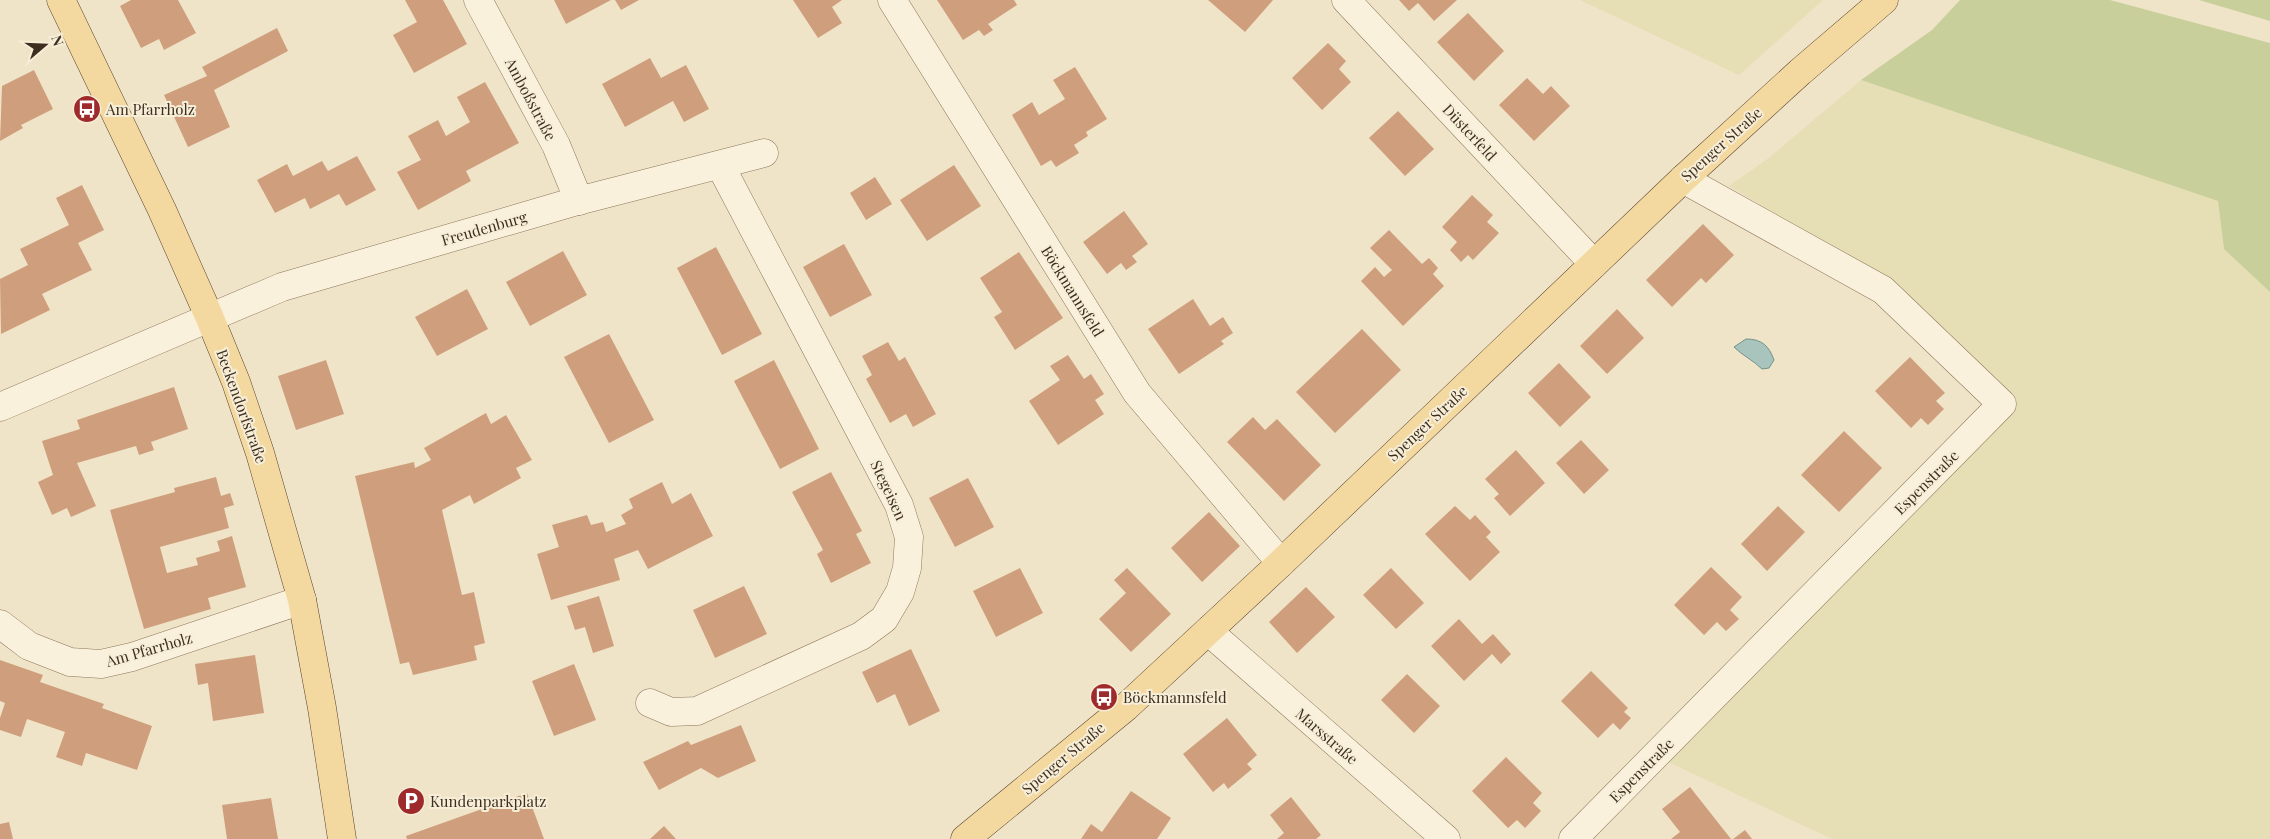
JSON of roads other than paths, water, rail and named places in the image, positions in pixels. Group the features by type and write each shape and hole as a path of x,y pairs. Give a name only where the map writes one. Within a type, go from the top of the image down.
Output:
{"main road":[{"name":"Beckendorfstraße","path":"61,0 158,201 209,316 236,382 260,453 302,600 322,708 342,839"},
{"name":"Spenger Straße","path":"965,839 1126,707 1281,563 1683,179 1800,72 1884,0"}],"street":[{"name":"Amboßstraße","path":"478,0 556,145 579,201"},
{"name":"Böckmannsfeld","path":"892,0 1136,393 1281,563"},
{"name":"Düsterfeld","path":"1346,0 1594,264"},
{"name":"Freudenburg","path":"209,316 282,287 579,201 764,153"},
{"name":"Stegeisen","path":"650,703 671,712 696,711 861,636 884,619 900,592 908,568 909,537 899,505 720,164"},
{"name":"Espenstraße","path":"1573,839 2002,404 1883,290 1683,179"},
{"path":"0,407 209,316"},
{"name":"Am Pfarrholz","path":"0,624 29,646 70,662 101,664 132,657 302,600"},
{"name":"Marsstraße","path":"1208,631 1428,833"}],"water":[{"path":"1746,339 1756,340 1767,347 1774,360 1769,368 1762,369 1734,347"}],"place":[{"name":"Am Pfarrholz","path":"87,109"},
{"name":"Böckmannsfeld","path":"1104,697"},
{"name":"Kundenparkplatz","path":"411,801"}]}
